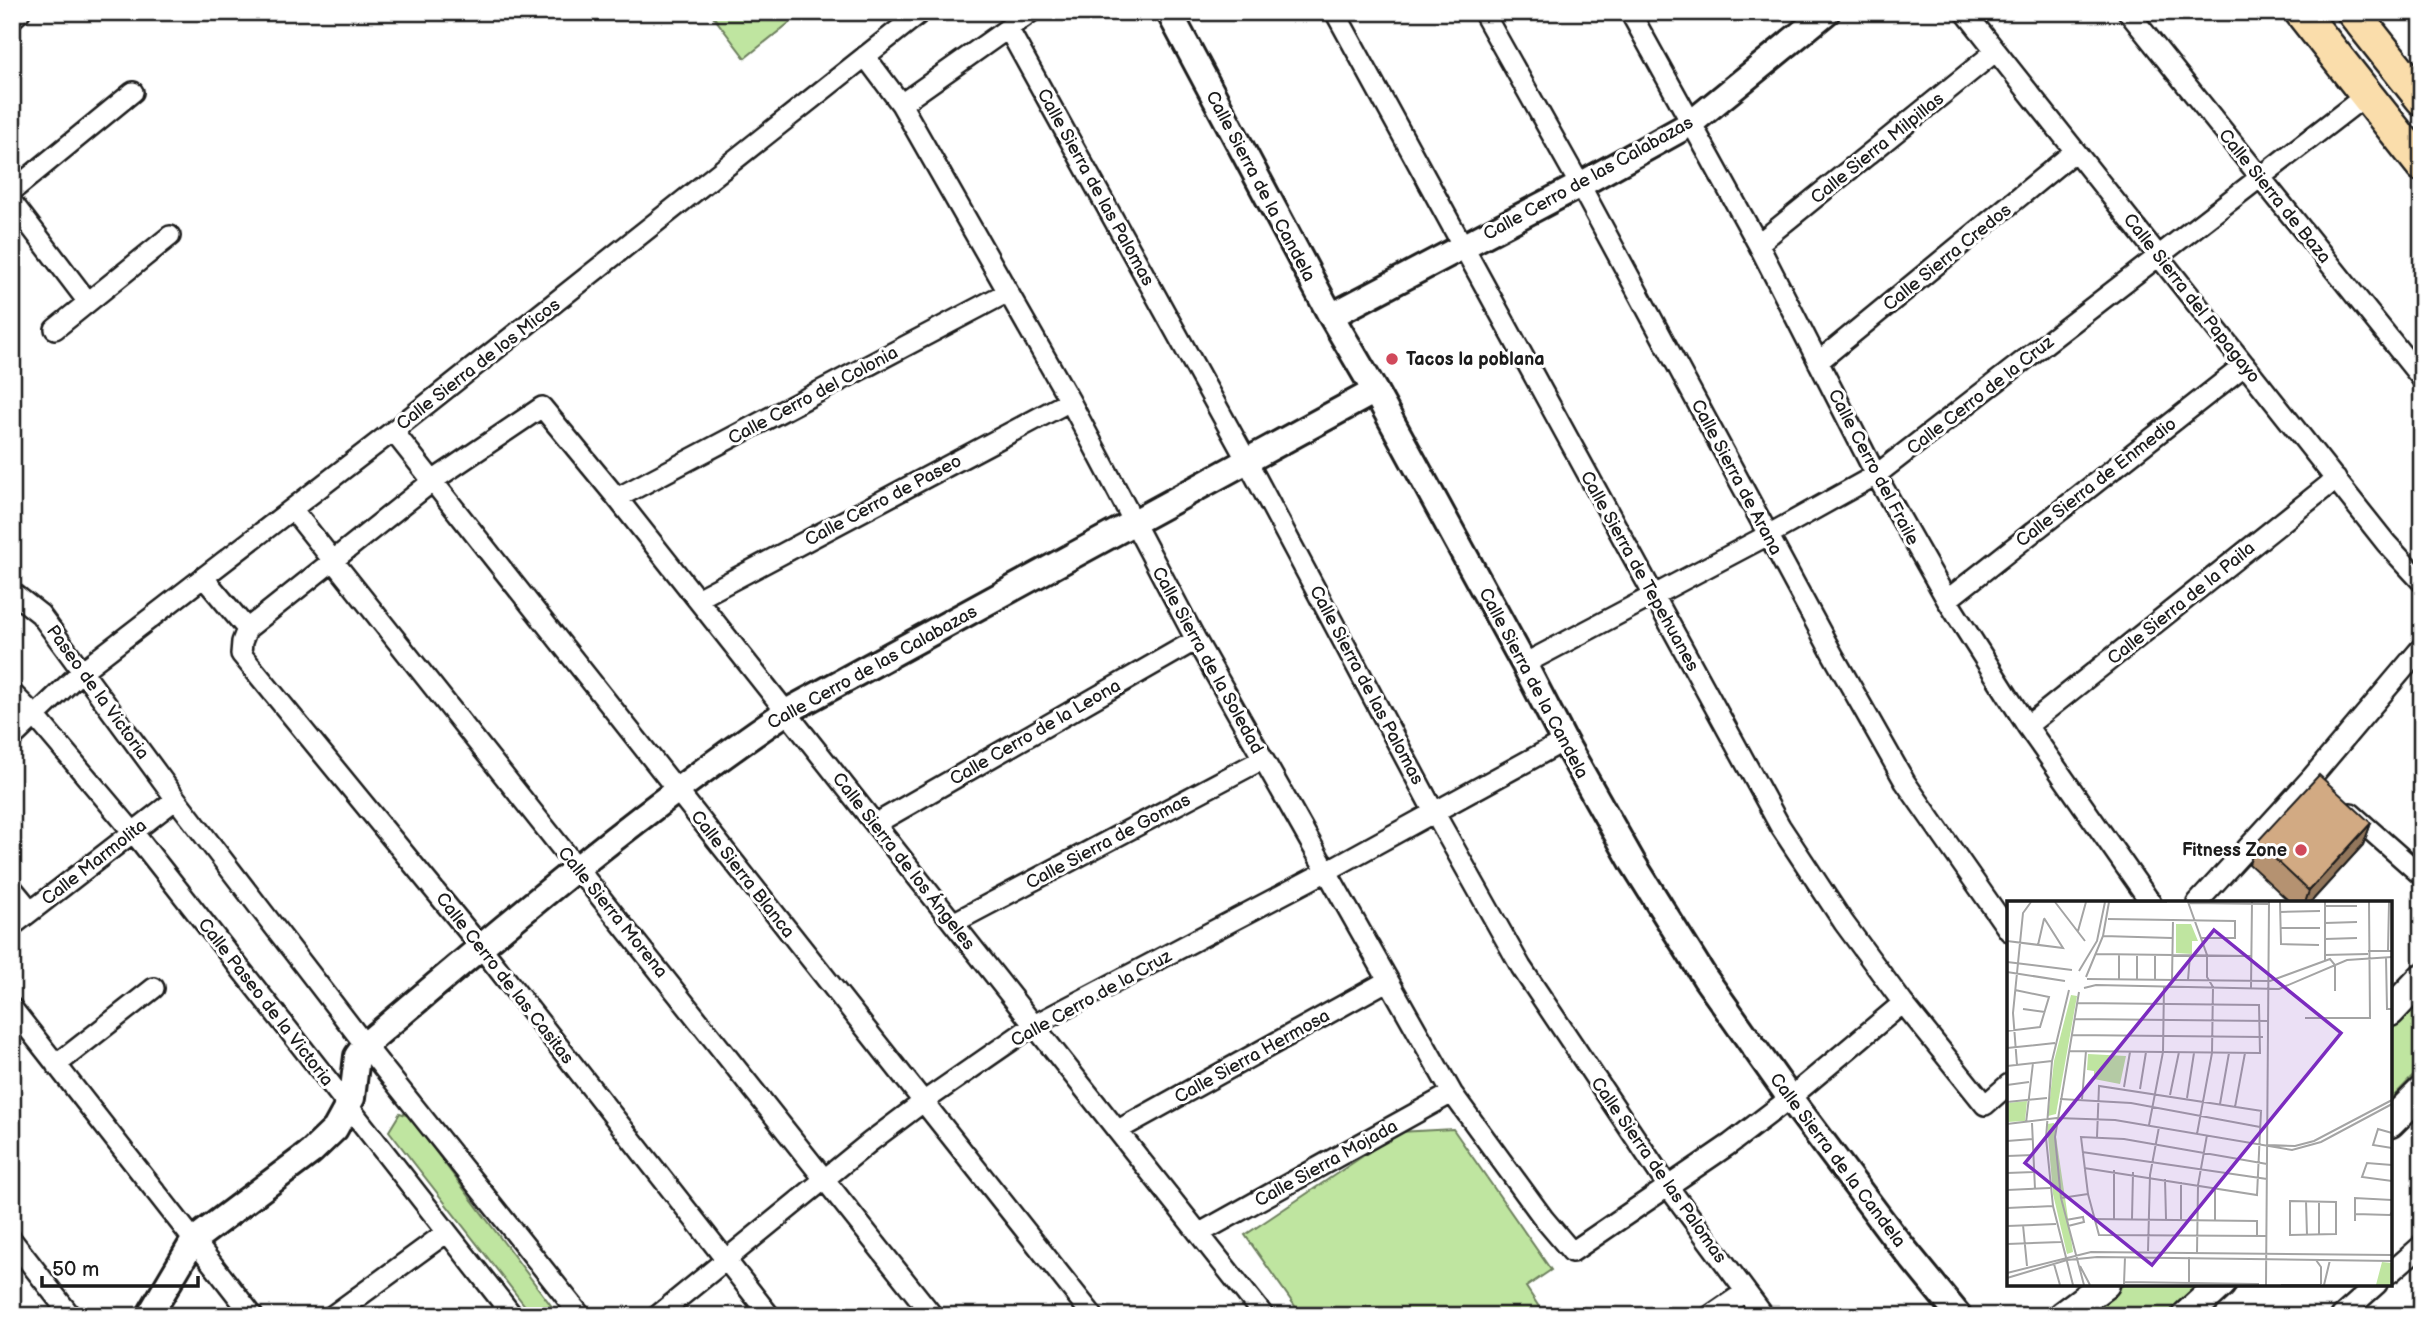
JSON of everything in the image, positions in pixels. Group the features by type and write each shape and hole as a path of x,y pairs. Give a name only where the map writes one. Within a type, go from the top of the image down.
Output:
{"main road":[{"path":"2301,12 2422,165"},
{"path":"2353,12 2422,99"},
{"path":"2392,1010 2422,978"},
{"path":"2392,1121 2422,1091"},
{"path":"2062,1316 2102,1286"},
{"path":"2186,1316 2219,1286"}],"street":[{"path":"12,19 20,12"},
{"name":"Calle Sierra de los Micos","path":"12,738 82,671 393,431 921,12"},
{"path":"901,104 1031,12"},
{"name":"Calle Sierra de la Candela","path":"1169,12 1331,316 1375,391 1633,863 1705,978 1790,1098 1892,1234 1959,1316"},
{"name":"Calle Sierra de Tepehuanes","path":"1335,12 1780,826 1844,923 1984,1105 2007,1086"},
{"name":"Calle Sierra de Arana","path":"1483,12 1905,782 2007,928"},
{"name":"Calle Cerro del Fraile","path":"1630,12 1758,244 1876,475 1947,600 2027,726 2150,901"},
{"name":"Calle Cerro de las Calabazas","path":"1331,316 1690,124 1827,12"},
{"name":"Calle Sierra del Papagayo","path":"1965,12 2386,543 2422,582"},
{"name":"Calle Sierra de Baza","path":"2128,12 2422,379"},
{"name":"Calle Sierra de las Palomas","path":"1009,30 1246,459 1434,812 1521,967 1669,1188 1763,1316"},
{"name":"Calle Sierra Milpillas","path":"1758,244 1996,51"},
{"name":"Calle Sierra de la Soledad","path":"865,56 901,104 1070,401 1196,640 1452,1093 1572,1252 1669,1188"},
{"path":"12,191 133,92"},
{"name":"Calle Cerro de la Cruz","path":"1524,664 1876,475 2365,96"},
{"name":"Calle Sierra Credos","path":"1818,362 2075,152"},
{"path":"12,202 88,302"},
{"path":"55,329 170,236"},
{"name":"Calle Cerro del Colonia","path":"617,498 1008,292"},
{"name":"Calle Sierra de Enmedio","path":"1947,600 2245,365"},
{"name":"Calle Cerro de las Calabazas","path":"365,1045 480,946 677,791 786,712 1375,391"},
{"name":"Calle Cerro de Paseo","path":"697,599 1070,401"},
{"name":"Calle Sierra de los Ángeles","path":"434,480 542,407 617,498 1264,1316"},
{"name":"Calle Sierra Blanca","path":"393,431 1093,1316"},
{"name":"Calle Sierra de la Paila","path":"2027,726 2336,479"},
{"path":"244,636 333,560 434,480"},
{"name":"Calle Sierra Morena","path":"292,509 933,1316"},
{"name":"Calle Cerro de las Casitas","path":"204,578 244,636 242,654 480,946 770,1316"},
{"name":"Paseo de la Victoria","path":"12,592 40,614 176,799"},
{"name":"Calle Cerro de la Leona","path":"875,824 1196,640"},
{"path":"2199,901 2317,781 2422,647"},
{"name":"Calle Paseo de la Victoria","path":"12,693 35,716 133,832 513,1316"},
{"name":"Calle Cerro de la Cruz","path":"657,1316 923,1102 1034,1025 1327,871 1564,741"},
{"name":"Calle Sierra de Gomas","path":"953,923 1263,759"},
{"path":"176,799 365,1045 581,1316"},
{"name":"Calle Marmolita","path":"12,926 176,799"},
{"path":"2342,804 2422,876"},
{"path":"12,888 31,911"},
{"name":"Calle Sierra Hermosa","path":"1118,1130 1387,981"},
{"path":"56,1065 154,988"},
{"path":"1669,1188 1790,1098 1903,1003"},
{"path":"12,1008 253,1316"},
{"path":"149,1316 194,1240 311,1152 335,1129 352,1097 357,1056 365,1045"},
{"name":"Calle Sierra Mojada","path":"1200,1233 1452,1093"},
{"path":"332,1316 447,1232"},
{"path":"12,1240 71,1316"},
{"path":"2392,1271 2422,1245"},
{"path":"2342,1315 2375,1286"},
{"path":"1710,1316 1745,1292"}],"green space":[{"path":"710,12 803,12 745,58"},
{"path":"2422,996 2422,1067 2392,1098 2392,1026"},
{"path":"400,1113 409,1116 559,1316 533,1316 389,1131"},
{"path":"1453,1129 1551,1270 1526,1287 1545,1316 1302,1316 1245,1235 1399,1132"},
{"path":"2122,1286 2206,1286 2169,1316 2085,1316"}],"building":[{"name":"Fitness Zone","path":"2319,775 2371,823 2309,891 2257,842"}],"place":[{"name":"Tacos la poblana","path":"1392,359"},
{"name":"Fitness Zone","path":"2301,850"}]}
